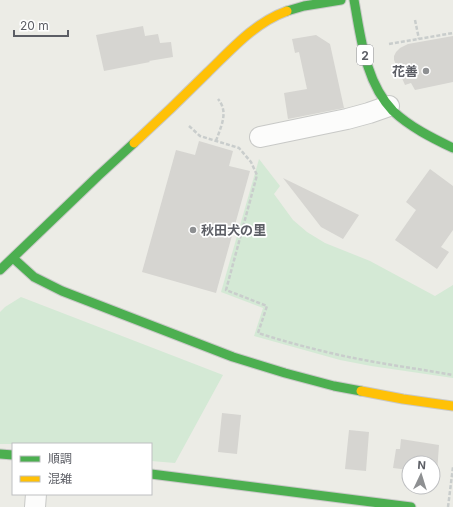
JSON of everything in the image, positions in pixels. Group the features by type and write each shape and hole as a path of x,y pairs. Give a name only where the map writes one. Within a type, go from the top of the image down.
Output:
{"street":[{"path":"0,270 98,176 159,121 256,27 269,18 281,13 302,7 341,0"},
{"name":"2","path":"354,0 364,52 369,70 380,94 399,116 430,137 453,148"},
{"path":"260,137 347,119 389,106"},
{"path":"13,258 34,277 62,291 233,357 334,386 403,399 453,406"},
{"path":"0,454 12,455"},
{"path":"152,474 411,507"},
{"path":"35,507 36,495"}],"path":[{"path":"415,20 419,39"},
{"path":"389,44 453,33"},
{"path":"216,141 224,111 221,102 218,99"},
{"path":"189,126 200,136 238,148 251,162 257,176 226,290 267,306 258,333 334,354 453,375"},
{"path":"448,507 453,467"}],"green space":[{"path":"259,159 280,186 274,194 293,220 307,232 325,243 370,261 435,296 453,285 453,378 340,360 254,336 263,308 221,292"},
{"path":"21,297 223,375 175,463 152,461 152,443 0,444 0,312"}],"building":[{"path":"143,26 145,36 158,34 160,43 171,42 173,57 104,71 96,35"},
{"path":"316,35 330,44 344,108 288,119 284,93 307,89 299,52 295,53 292,39"},
{"name":"花善","path":"453,36 453,82 415,90 411,83 405,85 394,60 396,52 408,44"},
{"name":"秋田犬の里","path":"199,141 233,151 229,166 250,171 216,293 142,272 176,150 195,155"},
{"path":"430,169 453,186 453,230 441,247 449,252 437,269 395,240 416,210 406,202"},
{"path":"283,178 359,215 343,239 321,227"},
{"path":"222,413 241,415 237,454 218,452"},
{"path":"349,430 369,432 366,471 345,469"},
{"path":"401,439 439,445 438,455 401,455 401,469 393,468 396,449 400,449"}],"traffic: fast":[{"path":"287,11 304,6 341,0"},
{"path":"354,0 362,44 370,73 376,87 384,99 393,111 414,127 453,148"},
{"path":"0,270 134,143"},
{"path":"13,258 34,277 62,291 233,357 285,373 334,386 361,391"},
{"path":"0,454 12,455"},
{"path":"152,474 411,507"}],"traffic: slow":[{"path":"134,143 244,38 264,22 287,11"},
{"path":"361,391 453,406"}],"place":[{"name":"花善","path":"426,71"},
{"name":"秋田犬の里","path":"193,230"}]}
